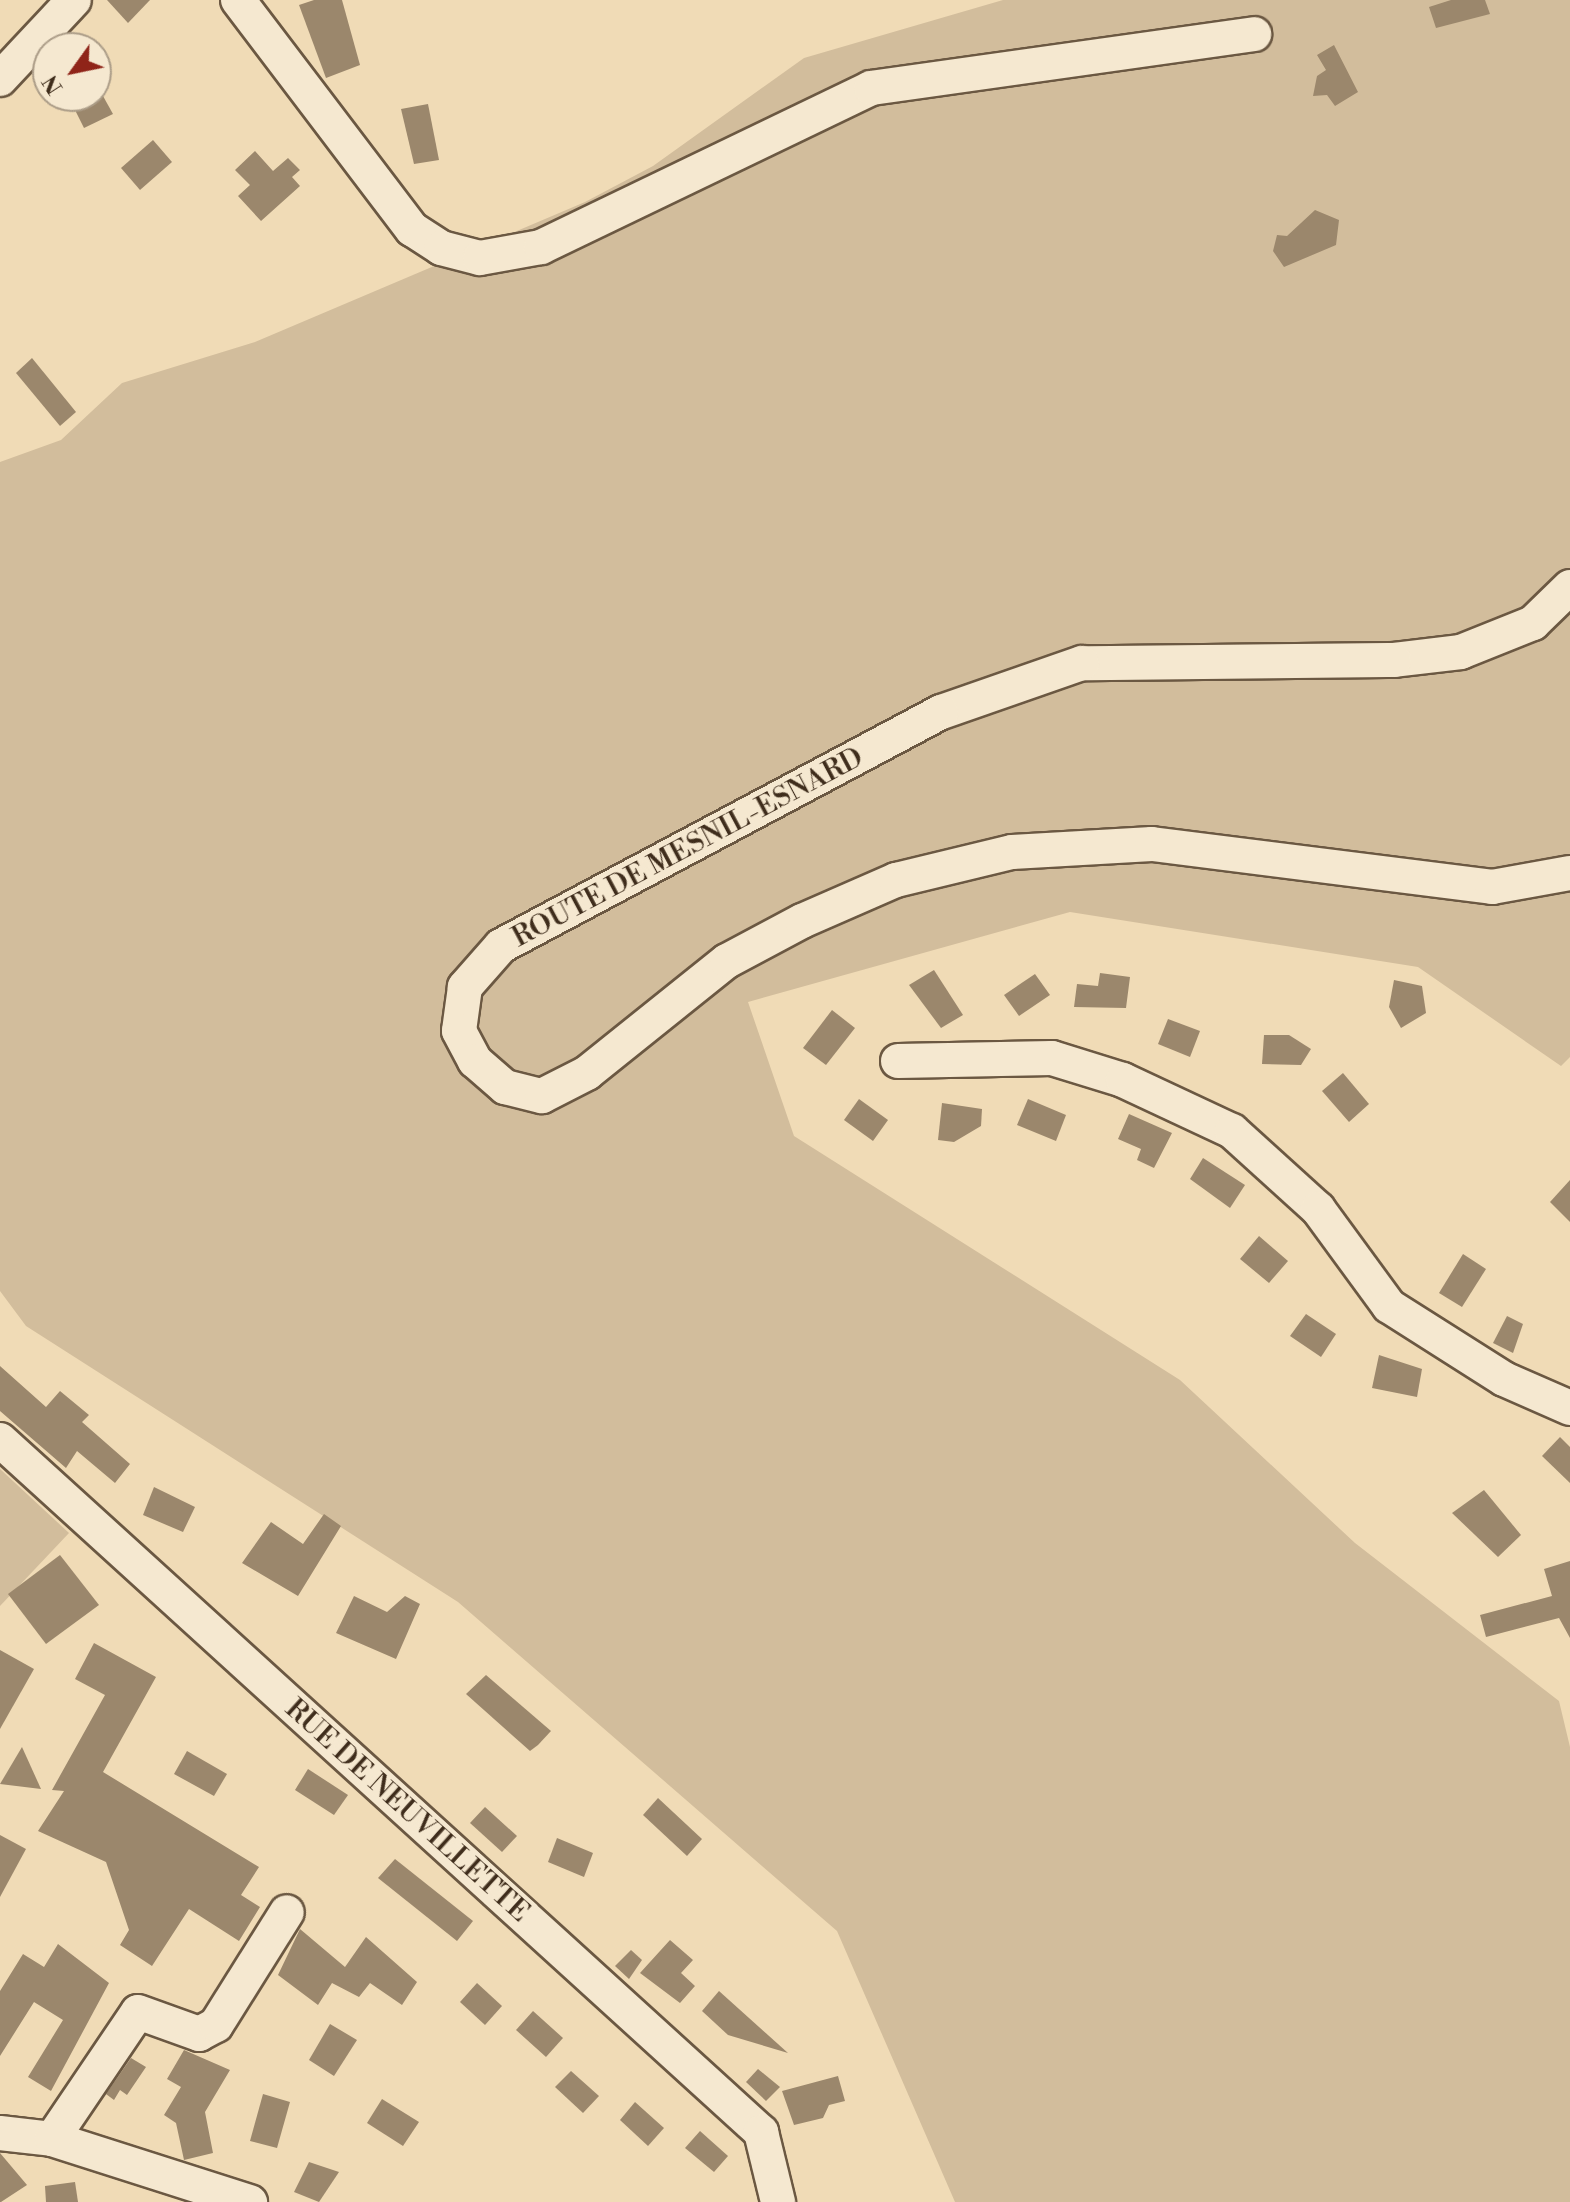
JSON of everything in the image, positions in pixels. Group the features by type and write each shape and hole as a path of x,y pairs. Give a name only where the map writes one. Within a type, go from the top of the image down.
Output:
{"street":[{"path":"0,79 74,0"},
{"path":"238,0 412,229 441,248 480,258 541,247 871,88 1254,34"},
{"name":"ROUTE DE MESNIL-ESNARD","path":"1570,587 1533,623 1461,652 1394,660 1082,663 941,712 501,946 465,987 459,1031 475,1061 505,1087 542,1096 587,1073 727,961 802,921 896,880 1012,852 1152,844 1492,887 1570,873"},
{"path":"898,1061 978,1054 1052,1058 1123,1080 1232,1131 1309,1199 1389,1306 1504,1379 1570,1408"},
{"name":"RUE DE NEUVILLETTE","path":"0,1440 761,2132 778,2202"},
{"path":"52,2139 123,2025 138,2012 199,2034 216,2025 287,1912"},
{"path":"0,2133 52,2139 250,2202"}],"shaded area":[{"path":"1003,0 1570,0 1570,1057 1561,1066 1418,967 1070,912 748,1002 794,1136 1180,1380 1355,1543 1559,1701 1570,1747 1570,2202 955,2202 837,1931 458,1602 26,1326 0,1291 0,462 61,440 122,383 255,342 585,202 653,166 804,58"},
{"path":"0,1469 69,1533 0,1606"}],"building":[{"path":"107,0 150,0 128,23"},
{"path":"314,0 342,0 360,65 326,78 299,5"},
{"path":"1451,0 1485,0 1490,14 1436,28 1429,7"},
{"path":"1334,45 1358,92 1335,106 1327,95 1313,96 1317,76 1326,70 1317,55"},
{"path":"428,104 439,160 414,164 401,109"},
{"path":"76,112 113,114 84,128"},
{"path":"153,140 172,162 140,190 121,168"},
{"path":"255,151 273,171 288,158 300,170 292,177 300,186 261,221 238,196 250,185 235,170"},
{"path":"1315,210 1339,220 1336,245 1284,267 1273,251 1277,235 1287,236"},
{"path":"32,358 76,412 60,426 16,373"},
{"path":"934,970 963,1015 941,1028 909,985"},
{"path":"1100,973 1130,977 1126,1008 1074,1007 1077,984 1098,986"},
{"path":"1035,974 1050,995 1019,1016 1004,995"},
{"path":"1394,980 1422,986 1426,1013 1401,1028 1389,1007"},
{"path":"832,1010 855,1028 826,1065 803,1048"},
{"path":"1168,1019 1200,1031 1190,1057 1158,1044"},
{"path":"1264,1035 1289,1035 1311,1049 1301,1065 1262,1064"},
{"path":"1343,1073 1369,1104 1349,1122 1322,1091"},
{"path":"859,1099 888,1120 873,1141 844,1120"},
{"path":"1028,1099 1066,1115 1056,1141 1017,1125"},
{"path":"942,1103 982,1109 981,1126 954,1142 938,1140"},
{"path":"1129,1114 1172,1133 1154,1168 1137,1160 1141,1149 1118,1139"},
{"path":"1203,1158 1245,1185 1230,1208 1190,1179"},
{"path":"1570,1180 1570,1222 1550,1202"},
{"path":"1259,1236 1288,1261 1269,1283 1240,1259"},
{"path":"1463,1254 1486,1269 1462,1307 1439,1293"},
{"path":"1306,1314 1336,1334 1321,1357 1290,1336"},
{"path":"1507,1316 1523,1324 1513,1353 1493,1343"},
{"path":"1379,1355 1422,1369 1417,1397 1372,1388"},
{"path":"0,1366 46,1407 60,1391 89,1415 82,1422 130,1464 115,1483 77,1451 66,1468 0,1411"},
{"path":"1560,1437 1570,1447 1570,1483 1542,1456"},
{"path":"154,1487 195,1507 183,1532 143,1515"},
{"path":"1484,1490 1521,1535 1498,1557 1452,1513"},
{"path":"324,1514 341,1526 298,1596 242,1563 271,1522 303,1544"},
{"path":"60,1555 99,1605 46,1644 8,1594"},
{"path":"1570,1561 1570,1638 1559,1618 1486,1637 1480,1615 1552,1596 1544,1569"},
{"path":"354,1596 387,1612 405,1596 420,1604 396,1659 336,1633"},
{"path":"94,1643 156,1677 103,1772 259,1867 241,1895 260,1907 239,1941 189,1909 152,1966 120,1945 129,1930 106,1862 38,1831 64,1791 52,1790 105,1695 75,1679"},
{"path":"0,1650 34,1669 0,1729"},
{"path":"486,1675 551,1731 530,1751 466,1694"},
{"path":"22,1747 41,1789 0,1784"},
{"path":"187,1751 227,1774 214,1796 174,1774"},
{"path":"308,1769 348,1795 334,1815 295,1790"},
{"path":"658,1798 702,1839 687,1856 643,1815"},
{"path":"485,1807 517,1836 502,1852 470,1823"},
{"path":"0,1835 26,1849 0,1897"},
{"path":"557,1838 593,1853 584,1877 548,1862"},
{"path":"395,1859 473,1921 457,1941 378,1878"},
{"path":"300,1929 345,1967 366,1937 417,1982 402,2005 370,1983 359,1997 332,1983 318,2005 278,1975"},
{"path":"670,1940 693,1960 681,1973 695,1986 680,2003 640,1973"},
{"path":"58,1944 109,1983 51,2091 28,2077 63,2020 34,2002 0,2056 0,1991 23,1954 44,1967"},
{"path":"631,1950 642,1960 629,1979 615,1966"},
{"path":"477,1983 502,2006 485,2025 460,2002"},
{"path":"719,1991 788,2053 728,2035 702,2011"},
{"path":"533,2011 563,2038 546,2057 516,2030"},
{"path":"330,2024 357,2040 334,2076 309,2060"},
{"path":"184,2050 230,2070 205,2112 213,2153 184,2160 176,2123 164,2115 181,2087 167,2079"},
{"path":"131,2058 146,2067 127,2095 120,2090 114,2100 106,2094"},
{"path":"758,2069 780,2087 766,2101 746,2082"},
{"path":"571,2071 599,2096 583,2113 555,2087"},
{"path":"838,2076 845,2101 829,2105 823,2118 794,2125 782,2091"},
{"path":"263,2094 290,2102 277,2148 250,2141"},
{"path":"382,2099 419,2122 403,2146 367,2123"},
{"path":"635,2102 664,2128 648,2146 620,2120"},
{"path":"700,2131 728,2156 714,2172 685,2148"},
{"path":"0,2153 27,2185 1,2202 0,2202"},
{"path":"309,2162 339,2172 319,2202 294,2192"},
{"path":"75,2182 78,2202 46,2202 45,2186"}]}
